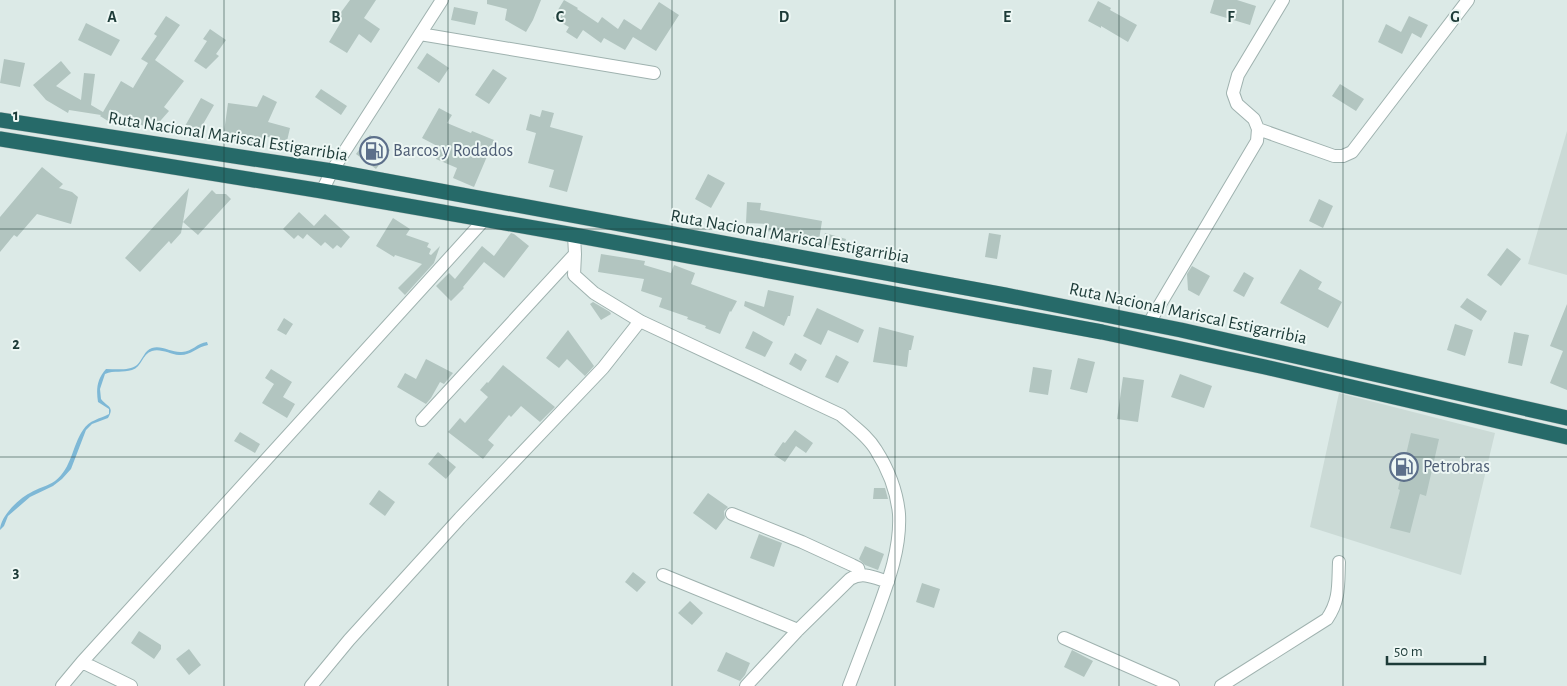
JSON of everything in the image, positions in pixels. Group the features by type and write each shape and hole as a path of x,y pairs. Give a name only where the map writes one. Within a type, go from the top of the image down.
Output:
{"highway":[{"name":"Ruta Nacional Mariscal Estigarribia","path":"0,120 332,172 1005,295 1149,323 1567,418"},
{"name":"Ruta Nacional Mariscal Estigarribia","path":"2,141 322,191 1011,315 1158,344 1567,437"}],"street":[{"path":"322,191 332,172 442,0"},
{"path":"1149,323 1257,141 1258,129 1254,119 1237,104 1233,93 1238,75 1283,0"},
{"path":"1258,129 1334,156 1343,156 1352,152 1468,0"},
{"path":"420,34 654,73"},
{"path":"62,686 484,220"},
{"path":"574,235 574,274 594,293 640,320 841,416 863,434 876,449 888,474 896,498 899,514 898,540 888,582 849,686"},
{"path":"422,420 575,254"},
{"path":"311,686 349,640 441,539 603,368 640,320"},
{"path":"732,514 852,564 858,568 860,575"},
{"path":"1221,686 1327,619 1336,605 1339,562"},
{"path":"663,575 798,630"},
{"path":"746,686 798,630 850,579 866,575 888,582"},
{"path":"1064,638 1173,686"},
{"path":"82,662 131,686"}],"shaded area":[{"path":"1567,131 1567,275 1528,264"},
{"path":"1339,393 1495,433 1461,575 1310,527"}],"water":[{"path":"207,342 208,345 183,355 158,350 152,351 146,355 138,366 129,371 105,374 100,389 101,399 111,411 108,418 92,424 86,430 71,469 62,479 53,486 30,497 8,516 0,530 6,514 15,504 33,491 52,483 61,476 85,427 91,422 109,414 109,409 98,402 97,397 99,380 106,369 134,367 147,351 152,348 160,347 182,352 189,351"}],"building":[{"path":"350,0 376,0 364,18 380,29 371,43 359,34 347,53 329,42 341,22 336,19"},
{"path":"487,0 541,0 526,32 505,20 507,9 487,4"},
{"path":"564,0 598,23 602,17 618,29 624,19 641,30 659,2 679,15 656,51 633,37 625,50 604,38 601,43 583,30 577,39 566,32 569,27 553,18"},
{"path":"1214,0 1237,0 1256,6 1250,25 1210,13"},
{"path":"1098,1 1137,25 1128,42 1101,26 1101,28 1088,21"},
{"path":"454,7 478,12 475,25 451,20"},
{"path":"166,16 180,25 155,60 184,81 164,107 169,111 154,128 137,124 115,110 108,121 101,115 69,110 68,113 46,100 33,85 61,61 71,73 56,86 81,100 84,73 95,74 91,105 103,112 121,81 133,88 148,63 141,59 157,36 154,34"},
{"path":"1409,16 1428,25 1421,38 1412,33 1402,54 1378,42 1386,24 1401,32"},
{"path":"86,23 120,40 111,56 78,40"},
{"path":"210,29 226,40 216,54 219,56 206,69 194,61 207,41 203,39"},
{"path":"427,53 449,68 439,83 417,68"},
{"path":"4,59 25,63 20,87 0,83"},
{"path":"493,69 507,78 489,104 475,95"},
{"path":"1340,84 1364,99 1356,111 1332,96"},
{"path":"321,89 347,106 341,115 315,97"},
{"path":"263,95 277,102 268,122 290,128 287,141 263,136 258,147 246,142 223,139 228,103 257,107"},
{"path":"201,98 214,105 198,133 185,126"},
{"path":"439,108 452,115 447,123 494,140 474,187 453,178 457,168 436,159 441,148 422,138"},
{"path":"542,110 554,113 550,127 583,136 567,192 549,187 554,170 528,163 536,133 526,130 530,114 540,117"},
{"path":"370,135 390,150 376,169 356,154"},
{"path":"42,167 63,184 59,188 72,192 78,197 71,224 37,214 17,237 14,235 0,252 0,217"},
{"path":"708,174 725,183 711,208 695,199"},
{"path":"189,188 181,233 171,244 169,241 140,272 125,258"},
{"path":"212,190 216,194 226,194 231,199 198,235 183,222"},
{"path":"1319,199 1333,206 1323,228 1309,221"},
{"path":"747,202 761,203 760,210 822,221 819,240 767,231 769,224 746,223"},
{"path":"299,212 314,226 325,214 350,237 341,248 337,245 333,249 325,242 321,246 307,234 303,239 298,235 294,239 283,229"},
{"path":"393,218 410,229 406,235 429,243 427,247 431,249 429,254 431,255 440,246 434,263 405,295 398,288 422,264 395,255 394,257 376,246"},
{"path":"511,233 529,246 504,278 484,262 464,288 451,301 436,286 449,273 455,279 482,246 494,256"},
{"path":"825,233 846,239 843,250 822,243"},
{"path":"989,233 1001,235 997,259 985,257"},
{"path":"1507,248 1521,259 1501,286 1487,275"},
{"path":"601,254 645,261 644,265 671,273 674,265 695,273 691,284 737,301 730,311 720,334 687,319 688,317 659,307 662,298 641,291 644,279 598,272"},
{"path":"1192,266 1210,276 1199,296 1188,290 1187,274"},
{"path":"1300,269 1322,282 1318,289 1342,302 1328,328 1280,303"},
{"path":"1244,272 1254,278 1244,297 1233,291"},
{"path":"768,290 794,296 790,316 788,316 784,326 744,306 745,301 764,307"},
{"path":"1467,298 1487,311 1481,321 1460,307"},
{"path":"593,302 611,314 601,320 590,304"},
{"path":"1567,304 1567,390 1550,383 1563,351 1550,346"},
{"path":"817,308 864,330 858,343 828,330 821,345 803,336"},
{"path":"284,318 293,324 286,335 277,330"},
{"path":"1455,324 1473,330 1465,356 1447,350"},
{"path":"879,327 914,336 911,350 909,350 907,367 873,362"},
{"path":"568,330 594,366 585,376 567,359 559,368 546,358"},
{"path":"753,331 773,342 765,357 745,348"},
{"path":"1514,332 1529,335 1522,366 1508,363"},
{"path":"795,353 807,360 801,371 789,364"},
{"path":"836,355 849,362 838,383 825,377"},
{"path":"1078,358 1095,362 1087,393 1070,389"},
{"path":"426,359 453,373 444,384 440,382 426,404 397,387 405,373 416,379"},
{"path":"503,365 555,407 540,422 521,406 511,417 509,415 488,440 494,445 483,459 448,432 460,418 465,423 488,397 480,390"},
{"path":"1033,367 1052,370 1048,395 1029,392"},
{"path":"271,369 292,382 283,397 295,404 287,418 262,403 274,384 265,378"},
{"path":"1180,374 1212,386 1204,408 1171,397"},
{"path":"1123,377 1144,380 1138,422 1117,419"},
{"path":"795,430 813,443 806,453 796,446 785,462 774,455"},
{"path":"240,432 260,444 255,453 234,441"},
{"path":"1411,433 1439,439 1426,496 1420,494 1410,533 1390,528 1400,490 1398,489"},
{"path":"438,452 456,467 446,479 428,464"},
{"path":"874,488 885,488 888,499 873,499"},
{"path":"379,490 395,502 385,516 369,504"},
{"path":"708,493 728,507 724,511 725,518 716,530 693,513"},
{"path":"759,534 782,543 774,567 750,558"},
{"path":"865,546 884,554 878,570 865,565 859,559"},
{"path":"633,572 646,582 637,592 625,582"},
{"path":"922,583 940,589 934,608 916,602"},
{"path":"690,601 703,613 692,625 678,613"},
{"path":"139,631 161,645 161,649 154,659 131,643"},
{"path":"189,649 201,665 189,675 176,659"},
{"path":"1072,650 1093,661 1084,677 1064,667"},
{"path":"726,652 750,663 740,681 717,671"}],"place":[{"name":"Barcos y Rodados","path":"374,151"},
{"name":"Petrobras","path":"1404,467"}]}
